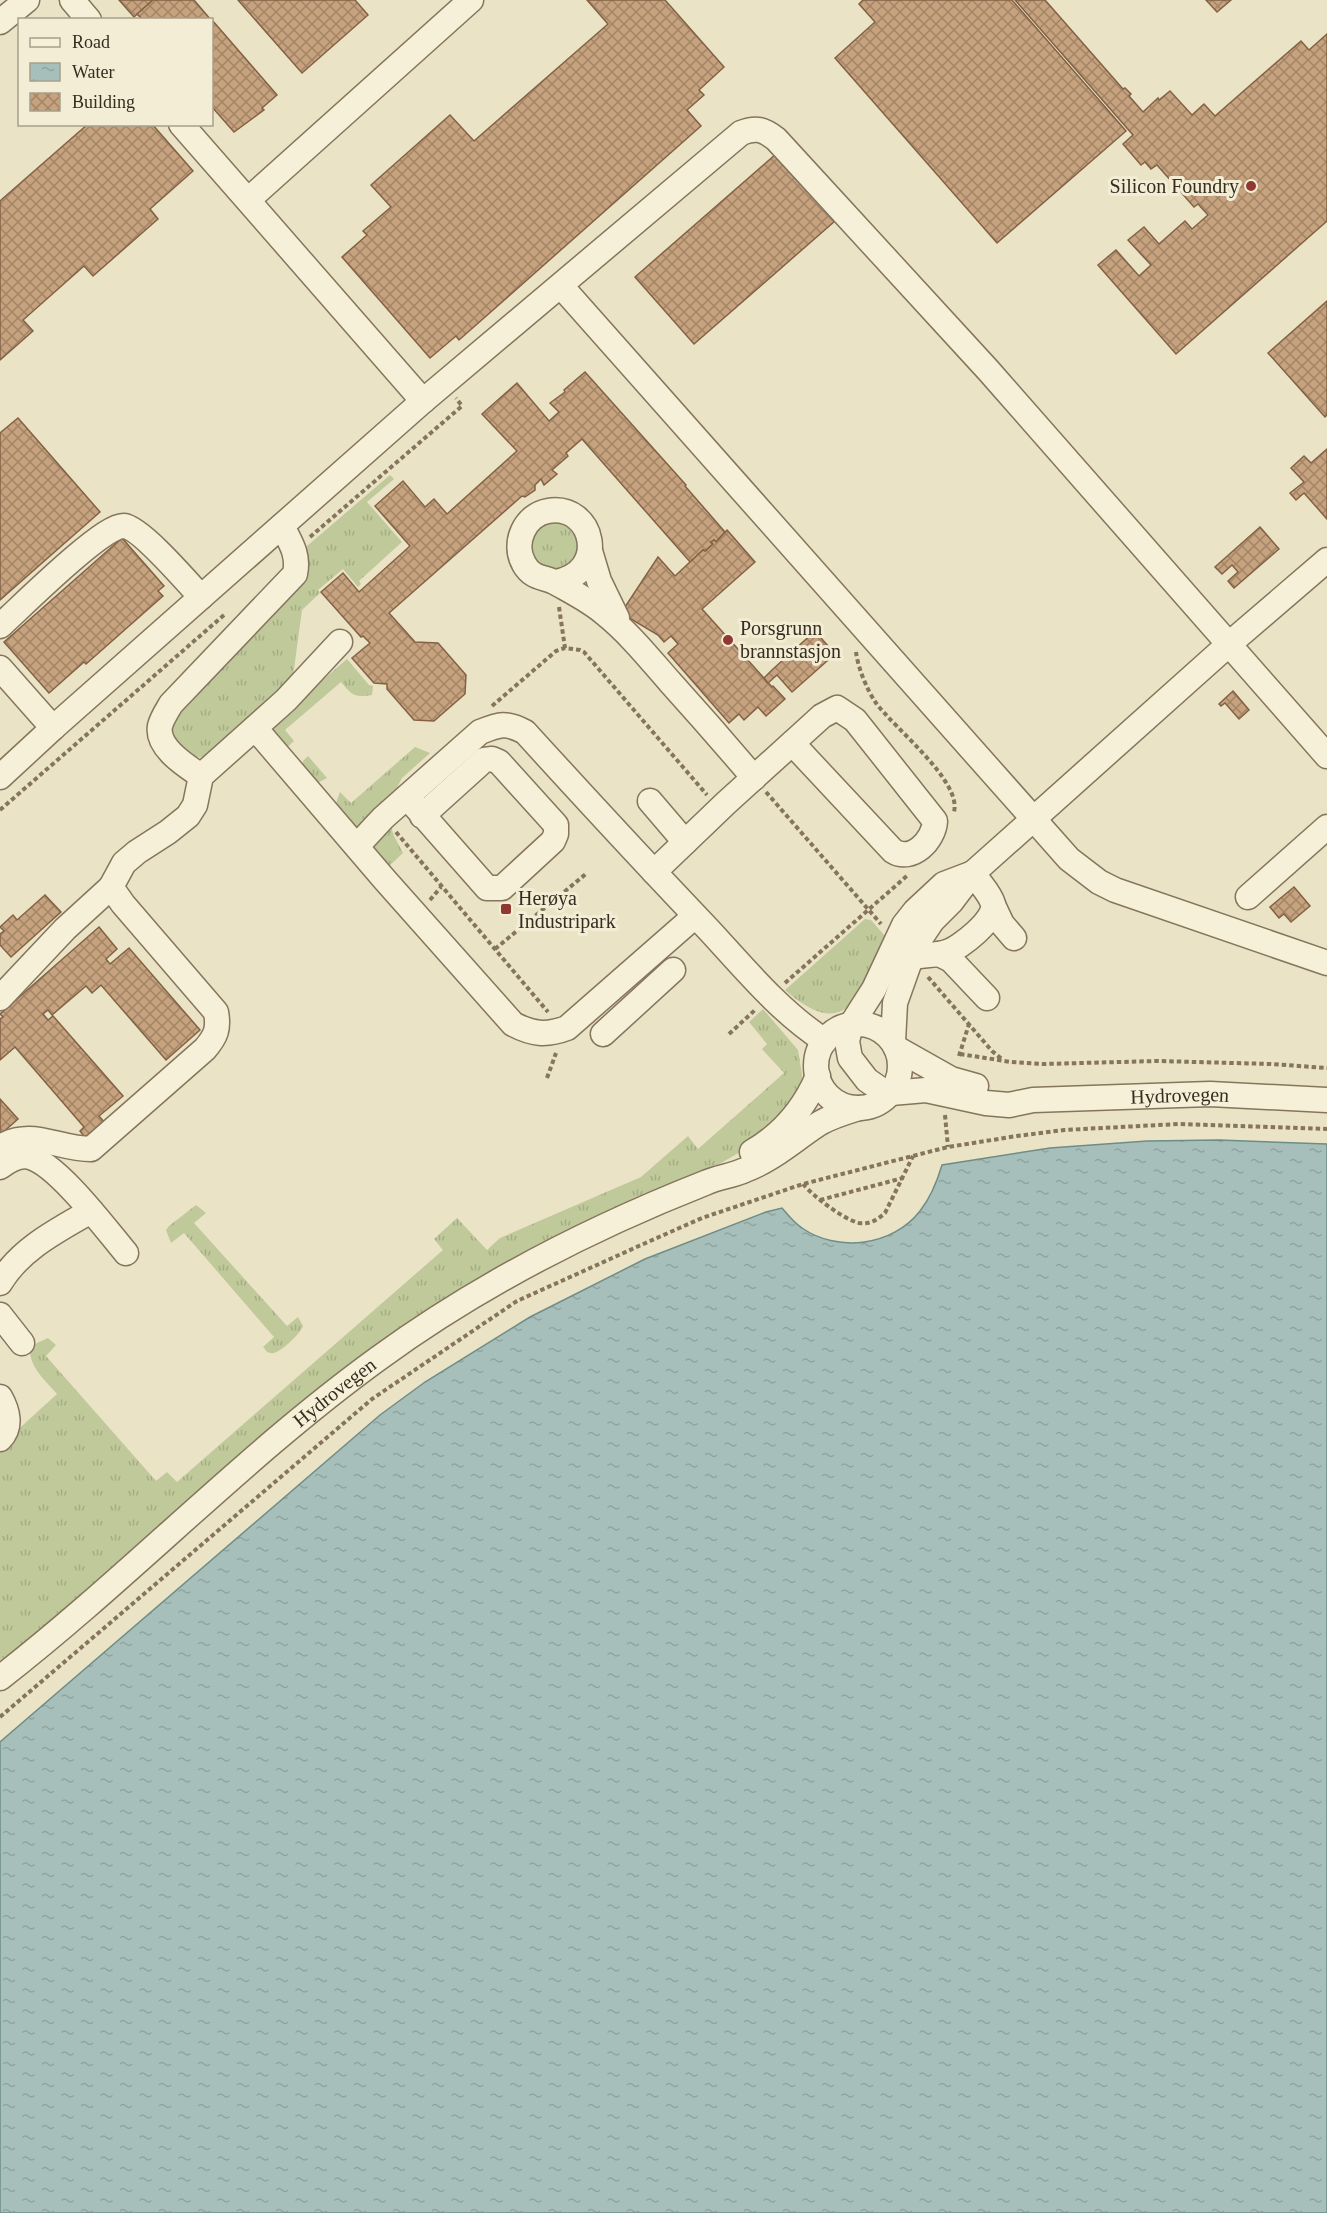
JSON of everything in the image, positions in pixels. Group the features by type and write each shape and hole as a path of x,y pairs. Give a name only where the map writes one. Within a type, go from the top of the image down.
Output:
{"street":[{"path":"0,22 27,0"},
{"path":"72,0 87,18"},
{"path":"248,200 471,0"},
{"path":"183,126 423,401"},
{"path":"0,777 423,401 741,133 752,128 764,130 776,139 988,370 1327,756"},
{"path":"561,286 1033,819 1081,869 1115,890 1327,963"},
{"path":"623,628 604,594 590,551 590,537 583,525 575,516 564,511 549,511 535,516 526,525 519,539 523,564 540,579 555,582 586,599 623,628 754,778"},
{"path":"0,626 93,542 114,527 123,525 147,541 201,597"},
{"path":"201,776 182,762 161,740 159,729 161,721 178,696 295,574 297,563 295,550 282,526"},
{"path":"555,582 565,580 579,572 585,566 590,551"},
{"path":"923,961 920,939 932,921 951,902 973,873 1228,645 1327,560"},
{"path":"0,998 65,929 111,887 124,863 188,816 195,805 201,776 286,700 340,642"},
{"path":"0,668 53,728"},
{"path":"654,872 822,716 837,708 855,720 935,820 931,836 925,844 909,855 893,851 792,744"},
{"path":"357,846 383,818 480,732 499,724 513,725 525,732 611,828 771,996 812,1033 825,1041 836,1030 851,1025"},
{"path":"255,728 513,1024 535,1033 556,1032 567,1028 695,916"},
{"path":"406,797 422,816 487,888 502,888 553,841 556,834 556,825 499,762 492,759 484,760 422,816"},
{"path":"650,801 686,842"},
{"path":"1248,897 1327,826"},
{"path":"973,873 1002,924 1014,938"},
{"path":"973,873 944,884 915,911 904,925 874,989 851,1025 847,1041 850,1058 867,1080 883,1091 891,1093 900,1071 895,1045 895,1003 923,961 950,951 974,934 993,914 994,907"},
{"path":"0,1147 23,1137 74,1149 91,1149 217,1036 216,1012 111,887"},
{"path":"923,961 951,960 987,998"},
{"path":"603,1034 673,970"},
{"name":"Hydrovegen","path":"851,1025 867,1025 882,1031 895,1045 951,1079 1033,1100"},
{"name":"Hydrovegen","path":"715,1179 735,1162 773,1138 790,1122 809,1097 818,1076 816,1064 825,1041"},
{"path":"818,1076 824,1089 833,1099 845,1106 859,1108"},
{"name":"Hydrovegen","path":"0,1678 56,1633 260,1453 380,1357 462,1303 530,1264 619,1220 715,1179 742,1172 762,1163 823,1122 859,1108 871,1106 882,1101 891,1093 926,1090 986,1103 1009,1105 1033,1100 1210,1094 1327,1100"},
{"path":"0,1167 23,1156 37,1160 52,1170 91,1211 126,1253"},
{"path":"0,1283 16,1263 44,1239 91,1211"},
{"path":"0,1315 22,1343"},
{"path":"0,1397 7,1412 8,1425 0,1440"}],"path":[{"path":"555,582 565,648"},
{"path":"754,778 883,927"},
{"path":"383,818 553,1018 556,1053 548,1078"},
{"path":"495,950 586,873"},
{"path":"923,961 992,1051 1000,1059 1011,1062"},
{"path":"960,1054 1011,1062 1078,1064 1158,1061 1327,1068"},
{"path":"0,1717 372,1399 517,1300 702,1218 803,1184 914,1156 948,1148 1064,1130 1178,1124 1327,1129"},
{"path":"803,1184 820,1200 855,1221 878,1220 885,1212 914,1156"},
{"path":"820,1200 904,1178"}],"green space":[{"path":"390,475 394,479 367,502 402,542 359,581 361,584 358,587 343,569 318,590 320,593 302,610 290,684 203,757 191,758 169,737 169,718 303,571 307,546"},
{"path":"549,522 559,522 571,529 578,541 578,551 571,563 559,570 549,570 534,559 530,551 530,541 541,526"},
{"path":"347,659 369,685 373,686 372,695 354,694 341,682 285,730 294,741 283,751 273,732 275,726 303,697"},
{"path":"415,747 430,753 402,778 391,799 358,833 335,806 340,792 351,803"},
{"path":"308,756 327,778 317,783 302,767 303,761"},
{"path":"390,824 403,853 387,868 362,839"},
{"path":"865,919 871,920 885,936 861,991 851,1004 840,1012 825,1013 807,1006 785,990"},
{"path":"763,1009 798,1050 803,1081 796,1104 744,1150 705,1172 534,1251 36,1635 0,1660 0,1446 57,1394 32,1362 30,1349 37,1343 48,1338 56,1345 46,1356 156,1481 167,1472 177,1482 443,1250 434,1239 457,1218 487,1250 500,1238 641,1177 688,1136 698,1149 784,1073 762,1049 767,1044 749,1022"},
{"path":"196,1205 206,1213 194,1223 287,1326 298,1317 303,1326 294,1338 279,1351 270,1353 263,1347 274,1337 184,1233 171,1243 166,1230"}],"water":[{"path":"1219,1140 1327,1144 1327,2213 0,2213 0,1742 380,1415 425,1382 530,1317 645,1259 766,1212 782,1208 802,1228 832,1241 864,1242 880,1238 909,1223 920,1211 933,1189 942,1165 1050,1148 1147,1141"}],"building":[{"path":"119,0 153,0 134,17"},
{"path":"153,0 194,0 209,18 141,18 137,14"},
{"path":"238,0 355,0 368,15 302,73"},
{"path":"587,0 665,0 724,67 699,90 704,95 687,110 701,126 459,340 456,336 430,358 342,257 367,235 363,231 391,207 371,185 450,115 474,141 608,24"},
{"path":"863,0 1012,0 1126,131 997,243 835,58 875,22 859,4"},
{"name":"Silicon Foundry","path":"1015,0 1045,0 1123,89 1125,88 1131,94 1129,96 1143,112 1158,98 1159,100 1170,91 1192,115 1204,104 1215,116 1301,41 1309,50 1327,34 1327,221 1176,354 1098,265 1116,250 1139,276 1151,265 1128,240 1144,227 1159,244 1185,221 1192,229 1208,215 1198,204 1194,207 1157,165 1151,169 1145,162 1141,165 1123,144 1133,135"},
{"path":"1206,0 1231,0 1217,12"},
{"path":"213,21 277,95 262,108 264,110 234,132 213,108"},
{"path":"86,126 154,126 193,171 150,209 158,219 93,276 84,266 23,320 33,331 0,360 0,201"},
{"path":"776,154 835,221 694,344 635,277"},
{"path":"1327,301 1327,415 1325,417 1268,353"},
{"path":"585,372 725,532 716,542 714,540 711,542 713,544 705,551 703,550 691,563 582,439 552,470 557,474 544,485 541,479 535,485 535,490 525,497 522,496 389,613 415,642 438,643 466,675 465,694 434,721 414,720 387,689 387,684 374,683 352,658 370,643 363,636 361,637 321,592 343,573 359,592 410,546 375,506 403,481 425,507 434,499 447,514 517,451 482,414 517,383 549,421 559,412 550,403"},
{"path":"18,418 100,512 0,600 0,433"},
{"path":"1327,449 1327,519 1304,493 1296,500 1290,493 1304,482 1291,468 1304,456 1311,463"},
{"path":"1260,527 1279,549 1234,588 1228,581 1238,572 1232,565 1222,574 1215,567"},
{"path":"727,530 755,562 702,609 785,699 766,716 758,707 744,720 739,714 729,723 668,653 678,644 671,636 664,642 658,635 621,613 658,557 675,576"},
{"path":"122,538 164,586 158,591 163,596 86,664 84,662 49,693 4,642"},
{"path":"815,631 835,654 792,692 777,675 768,683 764,678"},
{"path":"1233,691 1249,710 1239,719 1225,703 1221,706 1219,704"},
{"path":"1294,887 1310,906 1291,922 1284,914 1279,918 1270,907"},
{"path":"45,895 61,912 11,957 0,945 0,934 4,931 0,927 13,915 17,920"},
{"path":"99,927 117,949 106,959 110,964 129,948 200,1030 166,1060 101,985 92,993 86,986 52,1015 48,1010 43,1014 48,1020 53,1016 123,1096 99,1116 105,1123 87,1140 80,1131 84,1127 15,1047 0,1060 0,1019 3,1017 0,1014"},
{"path":"0,1099 18,1119 0,1135"}],"place":[{"name":"Silicon Foundry","path":"1251,186"},
{"name":"Porsgrunn brannstasjon","path":"728,640"},
{"name":"Herøya Industripark","path":"506,909"}]}
